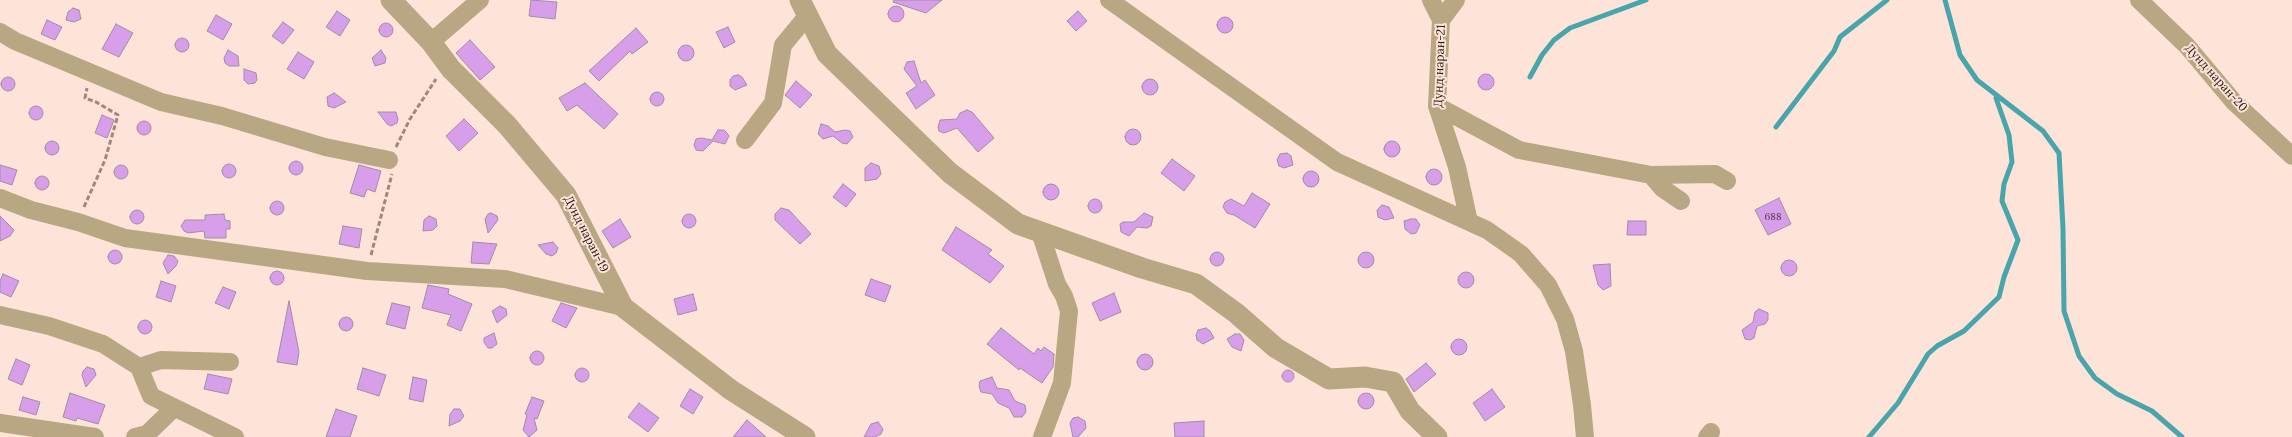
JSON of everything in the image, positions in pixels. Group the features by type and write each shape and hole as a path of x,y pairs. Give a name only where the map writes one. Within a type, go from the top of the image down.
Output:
{"street":[{"name":"Дунд наран-19","path":"391,0 431,42 451,69 507,125 566,195 623,307 731,390 805,437"},
{"path":"431,42 480,0"},
{"path":"1109,0 1337,162 1487,230 1521,254 1548,285 1565,319 1574,351 1585,437"},
{"path":"1431,0 1441,20"},
{"name":"Дунд наран-21","path":"1456,0 1441,20 1437,106 1457,167 1469,222"},
{"name":"Дунд наран-20","path":"2139,0 2187,46 2234,102 2292,156"},
{"path":"746,140 773,104 783,45 804,8"},
{"path":"804,8 827,54 950,174 1018,224 1142,268 1196,284 1236,313 1276,348 1329,379 1365,377 1393,382 1410,411 1436,437"},
{"path":"0,32 15,41 161,102 222,116 326,147 392,160"},
{"path":"1437,106 1518,150 1651,175 1715,174 1727,181"},
{"path":"1651,175 1662,188 1681,201"},
{"path":"0,198 31,210 78,222 125,238 367,271 505,279 623,307"},
{"path":"1040,232 1057,284 1064,296 1069,311 1062,383 1042,437"},
{"path":"0,315 49,326 103,344 139,367 151,396 173,409 235,437"},
{"path":"139,367 161,360 230,362"},
{"path":"135,437 147,434 173,409"},
{"path":"0,423 94,437"}],"path":[{"path":"367,271 392,160 410,119 442,70 451,69"},
{"path":"78,222 105,160 118,115 85,98 88,79 82,70"}],"building":[{"path":"531,0 557,2 555,19 529,16"},
{"path":"894,0 942,0 926,13 893,2"},
{"path":"896,6 904,14 896,22 888,14"},
{"path":"73,8 79,10 81,19 74,22 66,20 68,12"},
{"path":"337,11 350,20 340,36 326,27"},
{"path":"1078,11 1087,21 1076,31 1067,21"},
{"path":"216,15 232,24 223,40 207,31"},
{"path":"1225,17 1233,25 1225,33 1217,25"},
{"path":"47,20 62,27 55,40 41,34"},
{"path":"283,22 294,30 283,44 272,36"},
{"path":"386,23 391,25 393,30 391,35 386,37 381,35 379,30 381,25"},
{"path":"116,24 133,33 119,57 102,49"},
{"path":"728,27 735,42 724,48 716,32"},
{"path":"636,28 648,42 632,54 630,51 599,81 589,71"},
{"path":"182,38 187,40 189,45 187,50 182,52 177,50 175,45 177,40"},
{"path":"470,40 495,67 480,80 456,53"},
{"path":"683,45 689,45 694,50 692,59 683,61 678,56 678,50"},
{"path":"228,50 238,56 239,66 229,66 225,63 224,58"},
{"path":"381,50 386,58 385,63 375,66 372,58"},
{"path":"298,52 314,62 304,79 287,69"},
{"path":"914,61 921,83 925,80 935,95 916,109 906,93 917,86 904,69 907,62"},
{"path":"244,69 256,73 257,80 255,83 248,84 244,80"},
{"path":"1486,74 1494,82 1486,90 1478,82"},
{"path":"738,75 742,77 747,85 735,90 730,86 730,80 733,76"},
{"path":"8,77 13,79 15,84 13,89 8,91 3,89 1,84 3,79"},
{"path":"1150,79 1158,87 1150,95 1142,87"},
{"path":"796,81 812,95 800,108 785,95"},
{"path":"585,83 618,114 604,129 577,105 567,111 559,98"},
{"path":"654,92 660,92 664,99 660,106 654,106 650,102 650,96"},
{"path":"334,93 346,102 334,108 328,106 327,97"},
{"path":"36,106 41,108 43,113 41,118 36,120 31,118 29,113 31,108"},
{"path":"967,110 972,112 994,138 978,152 957,128 944,133 939,131 940,120 957,119 960,113"},
{"path":"378,112 396,112 397,123 391,126 387,124"},
{"path":"102,115 114,120 107,138 95,133"},
{"path":"464,119 478,133 459,151 446,136"},
{"path":"144,121 149,123 151,128 149,133 144,135 139,133 137,128 139,123"},
{"path":"821,124 828,126 835,132 850,131 853,137 847,144 842,143 833,136 823,139 818,134"},
{"path":"1133,129 1141,137 1133,145 1125,137"},
{"path":"718,130 724,130 729,136 725,144 713,141 703,151 696,150 694,145 696,139 712,140"},
{"path":"52,141 57,143 59,148 57,153 52,155 47,153 45,148 47,143"},
{"path":"1392,141 1400,149 1392,157 1384,149"},
{"path":"1287,153 1291,156 1293,165 1284,168 1279,166 1277,160 1280,154"},
{"path":"1172,159 1195,176 1184,191 1161,173"},
{"path":"296,161 301,163 303,168 301,173 296,175 291,173 289,168 291,163"},
{"path":"871,163 879,166 881,174 877,179 865,181 865,168"},
{"path":"229,164 234,166 236,171 234,176 229,178 224,176 222,171 224,166"},
{"path":"0,165 17,170 12,185 0,181"},
{"path":"121,165 126,167 128,172 126,177 121,179 116,177 114,172 116,167"},
{"path":"359,165 381,171 375,192 367,189 364,197 350,193"},
{"path":"1434,169 1442,177 1434,185 1426,177"},
{"path":"1311,171 1319,179 1311,187 1303,179"},
{"path":"39,176 45,176 49,183 45,190 39,190 35,186 35,180"},
{"path":"843,184 856,194 846,207 833,197"},
{"path":"1051,184 1059,192 1051,200 1043,192"},
{"path":"1252,193 1270,204 1255,228 1234,215 1227,213 1223,207 1225,202 1231,199 1244,206"},
{"path":"1779,198 1791,224 1768,235 1755,210"},
{"path":"1092,199 1098,199 1102,206 1098,213 1092,213 1088,209 1088,203"},
{"path":"277,201 282,203 284,208 282,213 277,215 272,213 270,208 272,203"},
{"path":"1382,205 1389,207 1394,218 1385,220 1378,217 1377,210"},
{"path":"781,208 789,210 811,234 800,244 775,220 775,214"},
{"path":"137,210 142,212 144,217 142,222 137,224 132,222 130,217 132,212"},
{"path":"491,213 497,216 498,220 488,233 485,219"},
{"path":"1144,213 1153,217 1151,226 1147,228 1137,227 1129,236 1121,232 1120,224 1123,222 1134,222"},
{"path":"224,214 225,220 230,221 230,229 226,229 226,238 205,238 204,231 188,233 181,226 185,220 205,220 205,215"},
{"path":"689,214 694,216 696,221 694,226 689,228 684,226 682,221 684,216"},
{"path":"0,216 14,230 10,236 0,241"},
{"path":"429,216 436,219 437,226 433,230 423,231 424,220"},
{"path":"620,219 631,237 613,248 602,231"},
{"path":"1416,219 1420,225 1416,233 1411,234 1405,229 1404,221"},
{"path":"1628,221 1646,221 1646,235 1627,235"},
{"path":"343,226 362,229 359,248 339,244"},
{"path":"956,227 992,250 988,254 1004,266 990,283 942,250"},
{"path":"473,242 497,244 489,264 471,263"},
{"path":"553,242 558,248 552,256 546,254 538,245"},
{"path":"115,250 120,252 122,257 120,262 115,264 110,262 108,257 110,252"},
{"path":"1214,252 1220,252 1224,259 1220,266 1214,266 1210,262 1210,256"},
{"path":"1366,252 1374,260 1366,268 1358,260"},
{"path":"168,255 174,256 178,261 168,274 163,263"},
{"path":"1789,260 1797,268 1789,276 1781,268"},
{"path":"1610,264 1611,286 1603,290 1598,285 1593,265"},
{"path":"274,271 280,271 284,278 280,285 274,285 270,281 270,275"},
{"path":"1466,272 1474,280 1466,288 1458,280"},
{"path":"3,274 19,281 11,297 0,292 0,281"},
{"path":"871,279 891,286 885,302 865,295"},
{"path":"161,281 176,286 171,302 156,297"},
{"path":"428,285 449,289 448,294 472,304 461,331 447,325 451,315 422,308"},
{"path":"223,287 236,292 229,309 215,303"},
{"path":"1114,293 1121,312 1100,321 1092,303"},
{"path":"693,294 697,310 678,315 674,299"},
{"path":"289,301 299,352 297,365 277,362"},
{"path":"392,303 410,307 405,329 386,324"},
{"path":"561,303 577,308 566,328 552,321"},
{"path":"500,306 506,309 507,315 497,323 492,311"},
{"path":"1759,309 1768,313 1768,320 1765,324 1757,326 1754,338 1750,340 1745,339 1742,330 1753,322 1755,312"},
{"path":"346,317 351,319 353,324 351,329 346,331 341,329 339,324 341,319"},
{"path":"145,320 150,322 152,327 150,332 145,334 140,332 138,327 140,322"},
{"path":"1001,328 1034,354 1038,348 1041,351 1044,347 1054,354 1053,367 1042,383 1020,368 1019,370 987,344"},
{"path":"1206,328 1214,338 1203,344 1197,340 1196,335 1198,330"},
{"path":"494,333 497,344 492,348 488,348 484,338"},
{"path":"1235,334 1240,334 1244,340 1241,351 1232,347 1227,339"},
{"path":"1459,339 1467,347 1459,355 1451,347"},
{"path":"537,351 542,353 544,358 542,363 537,365 532,363 530,358 532,353"},
{"path":"1145,354 1153,362 1145,370 1137,362"},
{"path":"16,359 30,365 22,385 8,379"},
{"path":"1426,363 1436,374 1414,392 1406,379"},
{"path":"87,367 94,369 96,375 86,387 82,375"},
{"path":"363,368 386,375 379,396 357,389"},
{"path":"582,368 587,370 589,375 587,380 582,382 577,380 575,375 577,370"},
{"path":"1290,370 1293,371 1293,381 1286,382 1283,381 1282,374 1283,371"},
{"path":"208,374 232,379 228,394 204,389"},
{"path":"413,377 427,380 423,402 409,399"},
{"path":"992,377 997,388 1009,390 1015,401 1025,405 1026,412 1022,417 1014,417 1009,408 998,403 992,394 981,392 980,381"},
{"path":"690,389 703,397 693,414 680,406"},
{"path":"1492,389 1505,407 1485,421 1473,403"},
{"path":"70,393 105,405 98,424 77,418 76,421 63,417"},
{"path":"1366,393 1374,401 1366,409 1358,401"},
{"path":"23,397 40,402 36,415 19,410"},
{"path":"532,397 544,401 537,419 534,418 537,430 529,437 523,430 527,415 525,414"},
{"path":"639,403 659,418 648,432 628,417"},
{"path":"336,409 357,416 350,437 326,437"},
{"path":"454,409 460,409 464,416 460,421 449,426 450,414"},
{"path":"1078,417 1085,421 1086,428 1078,437 1073,437 1070,423 1073,418"},
{"path":"747,420 766,437 733,437"},
{"path":"1204,421 1204,437 1175,437 1174,423"},
{"path":"878,422 883,429 881,434 875,437 864,437 871,424"}],"waterway":[{"path":"1530,77 1542,55 1554,40 1570,28 1646,0"},
{"path":"1776,127 1834,51 1840,37 1887,0"},
{"path":"1945,0 1960,55 1977,80 2043,131 2059,153 2063,229 2064,311 2079,356 2095,378 2117,394 2152,411 2182,437"},
{"path":"1869,437 1898,403 1928,354 1937,346 1964,331 1999,297 2004,277 2018,240 2002,201 2004,184 2012,162 2009,135 1996,98"}]}
